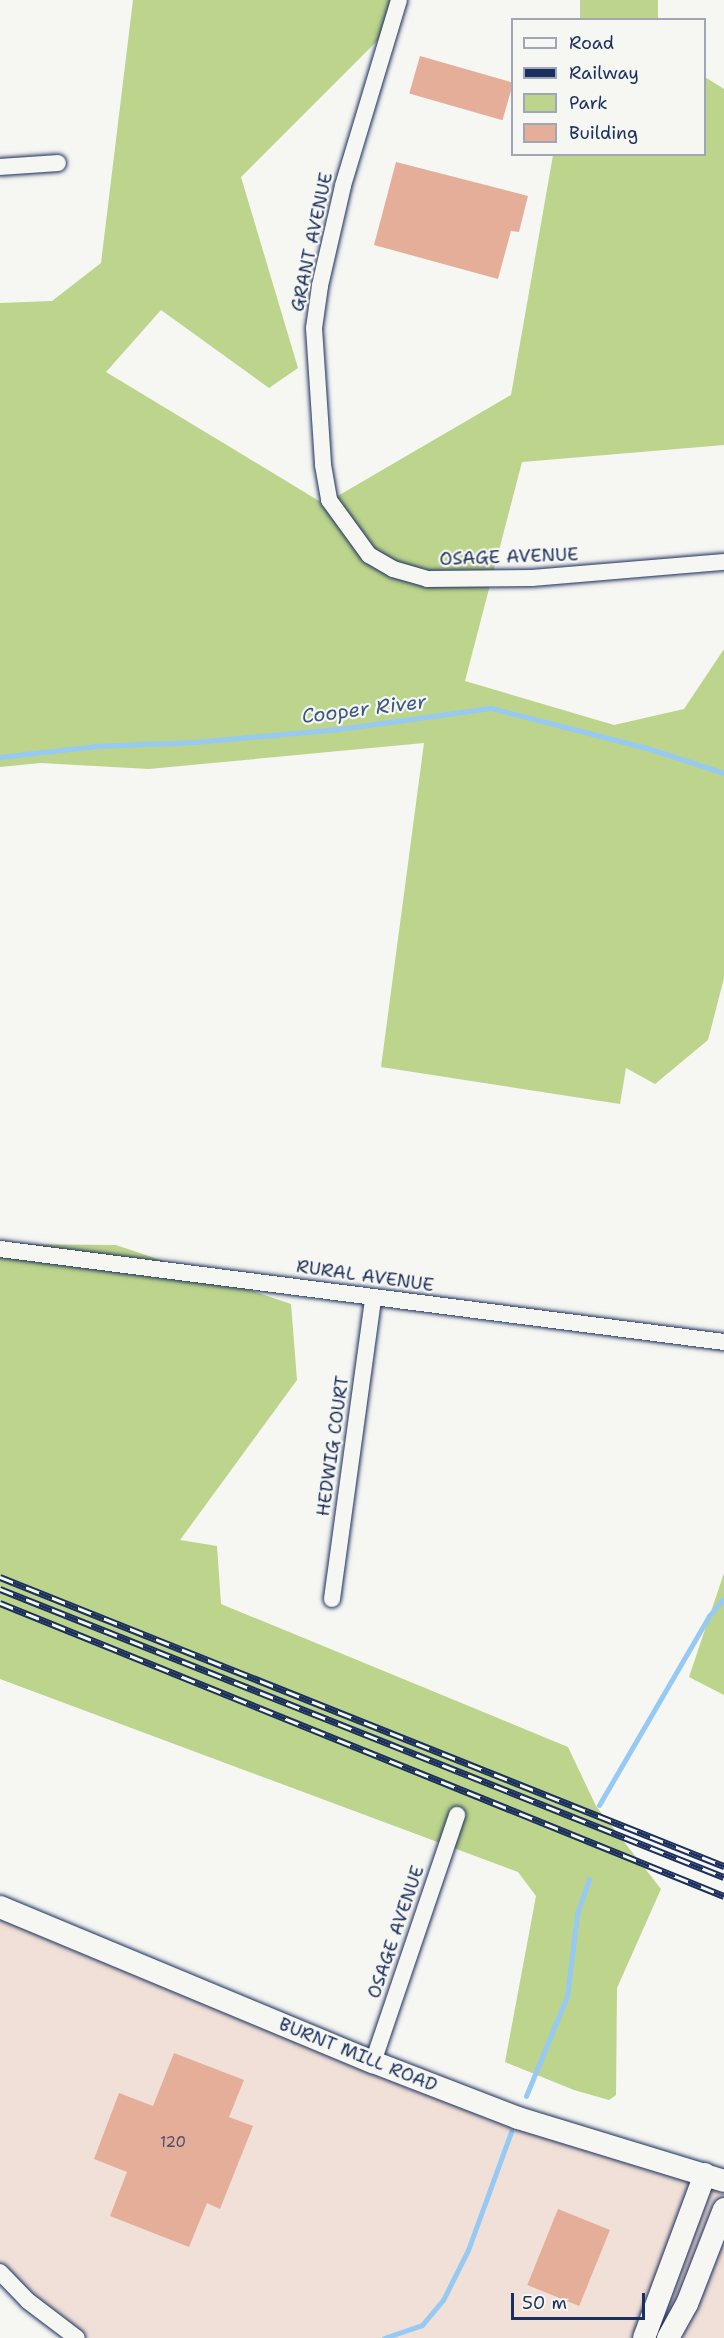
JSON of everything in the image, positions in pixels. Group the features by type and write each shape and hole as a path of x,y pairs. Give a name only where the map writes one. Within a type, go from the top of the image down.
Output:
{"main road":[{"name":"BURNT MILL ROAD","path":"1,1912 518,2118 714,2177"},
{"path":"644,2338 714,2177"},
{"path":"668,2338 687,2304 724,2209"}],"street":[{"name":"GRANT AVENUE","path":"329,500 323,465 314,328 320,286 343,186 399,0"},
{"path":"0,168 58,163"},
{"name":"OSAGE AVENUE","path":"329,500 369,555 393,569 427,579 532,578 724,562"},
{"name":"RURAL AVENUE","path":"0,1249 724,1342"},
{"name":"HEDWIG COURT","path":"332,1599 373,1298"},
{"name":"OSAGE AVENUE","path":"373,2062 457,1815"},
{"path":"0,2272 28,2301 77,2338"}],"shaded area":[{"path":"0,1919 373,2062 724,2181 724,2338 77,2338 0,2272"}],"green space":[{"path":"133,0 404,0 385,33 241,177 298,368 269,388 161,310 106,372 324,504 511,395 553,156 706,156 706,78 724,89 724,445 522,462 465,681 614,725 684,709 724,649 724,978 708,1040 655,1084 626,1068 620,1104 381,1067 424,743 149,769 41,763 0,767 0,303 52,301 101,263"},
{"path":"580,0 658,0 658,18 580,18"},
{"path":"0,1244 116,1245 291,1304 297,1380 180,1540 217,1546 221,1604 568,1747 596,1806 661,1889 617,1988 616,2095 609,2100 574,2090 505,2062 536,1896 518,1872 0,1679"},
{"path":"724,1573 724,1695 689,1677"}],"building":[{"path":"420,56 511,82 511,91 502,120 409,93"},
{"path":"396,162 528,196 519,232 511,231 498,279 374,245"},
{"path":"174,2053 244,2080 229,2117 253,2126 220,2209 207,2203 189,2247 110,2216 127,2172 94,2159 119,2093 153,2106"},
{"path":"558,2209 610,2230 579,2306 527,2285"}],"waterway":[{"name":"Cooper River","path":"0,757 96,746 194,742 339,729 491,708 647,748 724,773"},
{"path":"599,1805 709,1616 724,1598"},
{"path":"526,2096 567,1996 577,1914 589,1879"},
{"path":"384,2338 422,2325 443,2300 468,2250 511,2132"}],"railway":[{"path":"0,1577 724,1866"},
{"path":"0,1589 724,1877"},
{"path":"0,1603 724,1896"}]}
